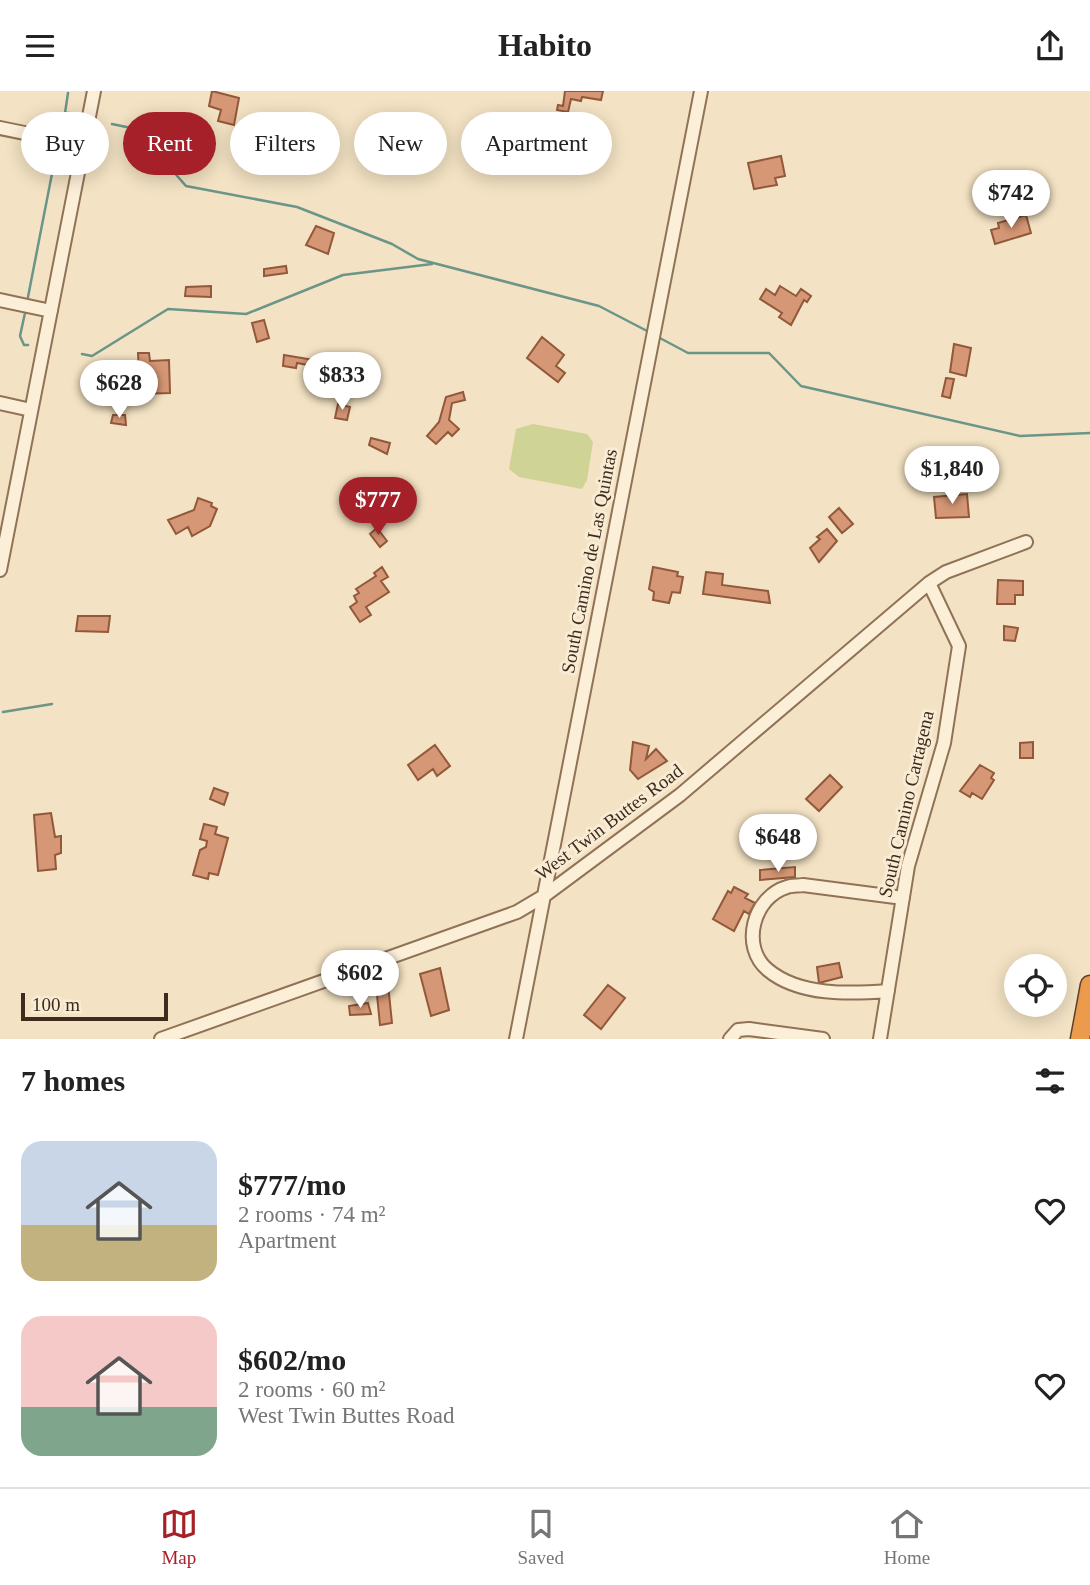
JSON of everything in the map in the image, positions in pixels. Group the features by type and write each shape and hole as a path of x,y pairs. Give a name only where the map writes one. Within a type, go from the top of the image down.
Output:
{"highway":[{"path":"1080,1039 1090,985"}],"street":[{"path":"90,112 94,91"},
{"name":"South Camino de Las Quintas","path":"516,1039 701,91"},
{"path":"0,128 21,132"},
{"path":"0,570 77,175"},
{"path":"0,300 51,311"},
{"path":"0,404 31,410"},
{"name":"West Twin Buttes Road","path":"161,1039 516,912 544,896 680,795 929,583 946,572 1026,542"},
{"name":"South Camino Cartagena","path":"880,1039 908,866 944,743 958,646 929,583"},
{"path":"888,991 834,993 815,990 781,977 768,970 756,953 751,939 752,928 765,902 787,887 803,885 903,898"},
{"path":"730,1039 738,1030 749,1029 823,1039"}],"green space":[{"path":"533,424 587,434 593,442 587,480 582,489 519,477 509,469 516,429"}],"building":[{"path":"212,91 239,98 236,112 230,112 230,124 218,121 221,110 209,106"},
{"path":"565,91 603,91 601,100 582,97 581,101 571,99 568,112 557,110 558,105 563,106"},
{"path":"781,156 785,176 775,178 777,185 754,189 748,163"},
{"path":"1026,215 1031,233 995,244 991,230 999,228 998,223"},
{"path":"316,226 334,233 328,254 306,245"},
{"path":"286,266 287,273 264,276 264,269"},
{"path":"211,286 211,297 185,296 186,287"},
{"path":"780,286 796,296 801,289 811,296 807,302 804,300 791,325 779,317 782,313 760,299 766,289 775,295"},
{"path":"264,320 269,338 257,342 252,323"},
{"path":"542,337 564,355 556,366 565,373 558,382 527,358"},
{"path":"954,344 971,348 966,376 950,372"},
{"path":"138,353 149,353 150,361 169,360 170,393 140,394"},
{"path":"284,355 314,360 313,366 297,363 296,368 283,366"},
{"path":"946,378 954,379 950,398 942,396"},
{"path":"463,392 465,400 452,403 449,420 459,429 452,436 448,432 436,444 427,436 439,422 446,397"},
{"path":"338,404 350,407 347,420 335,418"},
{"path":"113,415 125,415 126,425 111,423"},
{"path":"371,438 390,443 387,454 369,445"},
{"path":"941,472 942,483 931,484 930,473"},
{"path":"967,494 969,517 936,518 934,497"},
{"path":"198,498 212,503 211,506 217,509 210,526 192,536 188,527 176,534 168,520 194,510"},
{"path":"839,508 853,524 842,533 829,517"},
{"path":"377,528 387,541 380,547 370,534"},
{"path":"827,529 837,541 819,562 810,548 820,539 817,537"},
{"path":"382,567 388,577 381,581 389,592 366,607 371,615 360,622 350,607 357,602 354,596 359,593 356,589 376,576 374,573"},
{"path":"653,567 678,572 677,576 683,577 680,593 672,592 669,603 653,600 654,592 649,589"},
{"path":"706,572 723,574 722,585 768,591 770,603 703,594"},
{"path":"998,580 1023,581 1023,595 1015,595 1015,604 997,604"},
{"path":"78,616 110,616 108,632 76,631"},
{"path":"1004,626 1018,628 1015,641 1004,640"},
{"path":"633,742 649,746 646,759 656,749 667,761 638,779 630,770"},
{"path":"1033,742 1033,758 1020,758 1020,743"},
{"path":"435,745 450,766 437,776 433,769 418,780 408,765"},
{"path":"980,765 994,773 991,778 994,780 982,799 972,793 970,797 960,791"},
{"path":"830,775 842,787 819,811 806,799"},
{"path":"214,788 228,793 224,805 210,799"},
{"path":"51,813 55,837 61,836 61,853 55,855 56,869 38,871 34,815"},
{"path":"204,824 217,827 215,834 228,838 218,875 209,873 208,879 193,875 200,850 206,847 207,841 200,839"},
{"path":"795,867 795,877 760,880 760,870"},
{"path":"734,887 748,894 745,898 755,903 749,914 744,911 734,931 713,919 728,891 731,893"},
{"path":"839,963 842,977 819,983 817,967"},
{"path":"440,968 449,1010 431,1016 420,974"},
{"path":"388,984 392,1023 380,1025 376,985"},
{"path":"608,985 625,998 601,1029 584,1015"},
{"path":"368,1003 371,1014 350,1015 349,1006"}],"waterway":[{"path":"65,112 68,93"},
{"path":"112,124 136,129 186,186 297,207 392,244 418,259 599,306 649,332"},
{"path":"28,297 52,175"},
{"path":"82,354 92,356 168,309 246,314 343,275 432,264"},
{"path":"25,313 20,336 24,345 28,345"},
{"path":"658,337 688,353 769,353 801,386 1020,436 1090,433"},
{"path":"3,712 52,704"}]}
